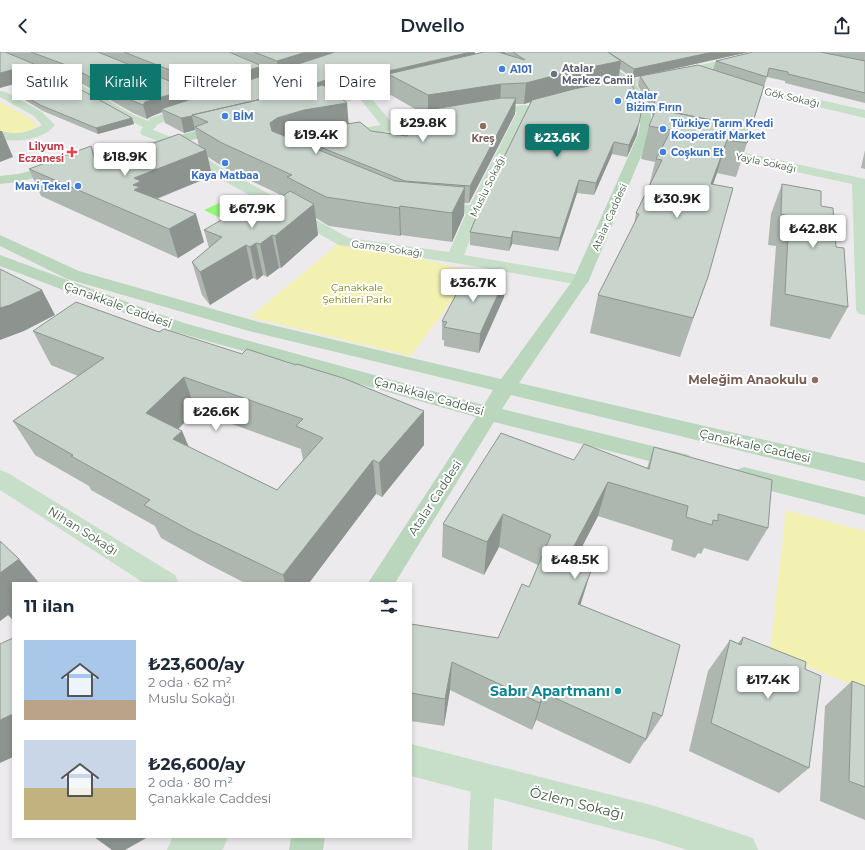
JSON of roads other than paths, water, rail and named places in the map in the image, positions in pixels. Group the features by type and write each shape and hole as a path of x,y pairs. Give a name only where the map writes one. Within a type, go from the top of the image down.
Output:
{"main road":[{"name":"Atalar Caddesi","path":"382,582 506,386 581,280 644,135 646,124 644,108 630,83 586,52"},
{"path":"390,88 428,79"},
{"path":"301,109 338,100"},
{"path":"0,180 18,178 240,124"},
{"path":"0,186 18,178"},
{"name":"Çanakkale Caddesi","path":"0,240 73,275 255,327 865,472"},
{"name":"Çanakkale Caddesi","path":"0,260 178,327 489,414 697,465"},
{"path":"727,472 865,506"},
{"path":"306,850 308,838"}],"street":[{"path":"0,55 8,52"},
{"path":"597,89 697,69 769,52"},
{"path":"0,55 22,64"},
{"name":"Gök Sokağı","path":"697,69 754,89 865,114"},
{"path":"1,94 12,90"},
{"path":"82,90 128,116 150,126 154,121 201,105"},
{"path":"0,135 6,137 22,136 41,132 49,125 38,114 1,94"},
{"path":"367,100 390,127"},
{"name":"Muslu Sokağı","path":"455,258 475,210 529,107 472,114"},
{"path":"330,137 458,116"},
{"name":"Gamze Sokağı","path":"150,126 146,132 170,141 215,170 345,242 455,258 581,280"},
{"path":"644,135 660,138"},
{"name":"Yayla Sokağı","path":"698,147 862,182"},
{"path":"862,182 865,310"},
{"path":"424,206 475,210"},
{"name":"Nihan Sokağı","path":"1,481 164,582"},
{"name":"Özlem Sokağı","path":"412,760 655,823 741,850"},
{"path":"184,850 209,838"}],"lane":[{"path":"480,850 483,779"}],"place":[{"name":"A101","path":"502,69"},
{"name":"Atalar Merkez Camii","path":"554,74"},
{"name":"Atalar Bizim Fırın","path":"618,101"},
{"name":"BİM","path":"225,116"},
{"name":"Kreş","path":"483,126"},
{"name":"Türkiye Tarım Kredi Kooperatif Market","path":"663,129"},
{"name":"Lilyum Eczanesi","path":"72,152"},
{"name":"Coşkun Et","path":"663,152"},
{"name":"Kaya Matbaa","path":"225,163"},
{"name":"Mavi Tekel","path":"78,186"},
{"name":"Meleğim Anaokulu","path":"815,380"},
{"name":"Sabır Apartmanı","path":"618,691"}],"park label":[{"name":"Çanakkale Şehitleri Parkı","path":"357,292"}]}
